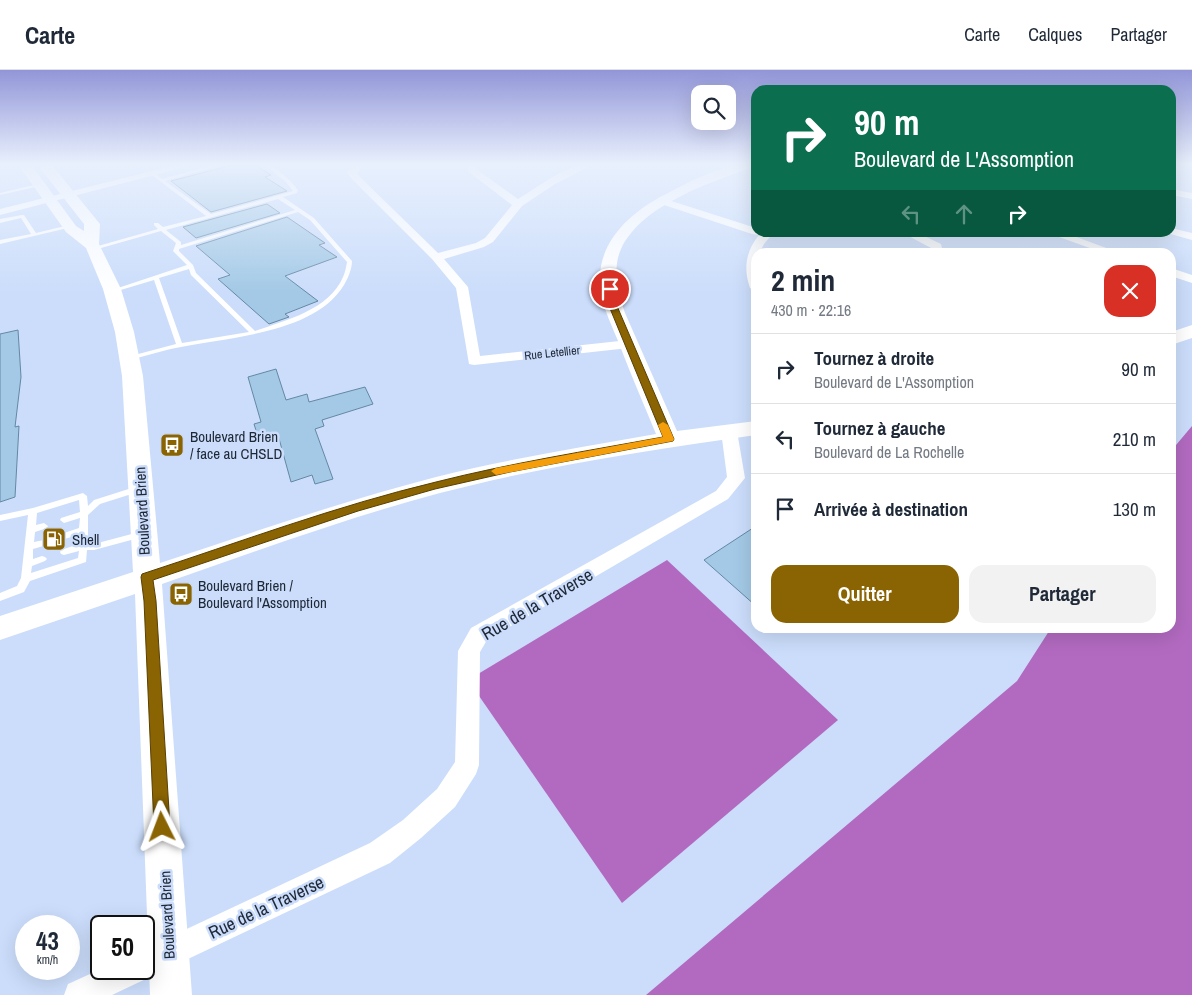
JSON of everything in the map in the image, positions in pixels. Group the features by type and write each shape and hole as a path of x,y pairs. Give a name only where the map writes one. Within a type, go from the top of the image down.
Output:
{"main road":[{"name":"Boulevard Brien","path":"54,206 69,227 92,246"},
{"name":"Boulevard Brien","path":"78,206 92,224 92,246 112,291 128,358 137,427 143,534 150,601 149,915"},
{"path":"656,206 629,228 616,244 607,272 613,306 669,439"},
{"path":"1176,337 1192,331"},
{"path":"0,628 355,508 435,486 510,468 669,439 751,429"},
{"name":"Boulevard Brien","path":"155,970 171,995"}],"street":[{"path":"0,212 24,206"},
{"path":"385,206 436,257 480,245 488,240 516,206"},
{"path":"678,206 751,229"},
{"path":"1176,232 1192,237"},
{"path":"918,237 931,242 937,248"},
{"path":"1065,237 1099,248"},
{"name":"Rue Letellier","path":"436,257 462,287 474,361 629,344"},
{"path":"1176,274 1192,279"},
{"name":"Rue de la Traverse","path":"155,958 380,853 446,798 467,765 469,651 479,634 608,562 722,495 736,478 728,431"},
{"name":"Rue de la Traverse","path":"79,995 110,980"}],"lane":[{"path":"197,206 210,216"},
{"path":"92,246 164,230 246,206"},
{"path":"128,358 180,345 254,333 325,305 348,278 350,262 312,219 293,206"},
{"path":"178,248 299,210"},
{"path":"0,221 22,216 35,235"},
{"path":"156,224 179,243 176,250 192,266 195,277 254,333"},
{"path":"0,242 69,227"},
{"path":"112,291 192,266"},
{"path":"156,278 180,345"},
{"path":"64,520 84,514 97,502 141,488"},
{"path":"0,518 33,511 83,496 82,560 26,578"},
{"path":"0,597 21,589 26,578 33,511"},
{"path":"31,530 44,526"},
{"path":"64,536 83,530"},
{"path":"64,552 83,546 94,547 143,534"},
{"path":"29,547 44,543"},
{"path":"27,564 42,559"}],"shaded area":[{"path":"1192,426 1192,995 646,995 1017,681 1048,633 1176,633 1176,445"},
{"path":"667,560 838,720 622,903 468,680"}],"building":[{"path":"203,206 232,206 211,212"},
{"path":"259,206 270,206 280,213 196,238 183,227"},
{"path":"287,217 325,243 319,245 337,257 285,276 318,301 285,314 289,317 269,324 218,279 230,275 196,246"},
{"path":"18,330 21,377 15,427 19,426 15,497 0,502 0,334"},
{"path":"276,369 286,400 307,394 309,402 365,387 373,404 322,420 324,426 315,429 333,479 315,484 312,475 291,482 278,435 259,440 254,424 261,422 248,377"},
{"path":"751,529 751,602 704,560"}],"slow traffic":[{"path":"496,471 669,439 663,425"}],"place":[{"name":"Boulevard Brien / face au CHSLD","path":"172,445"},
{"name":"Shell","path":"54,539"},
{"name":"Boulevard Brien / Boulevard l'Assomption","path":"181,594"}],"route":[{"path":"162,827 150,601 147,577 355,508 435,486 510,468 669,439 613,306 610,289"}]}
